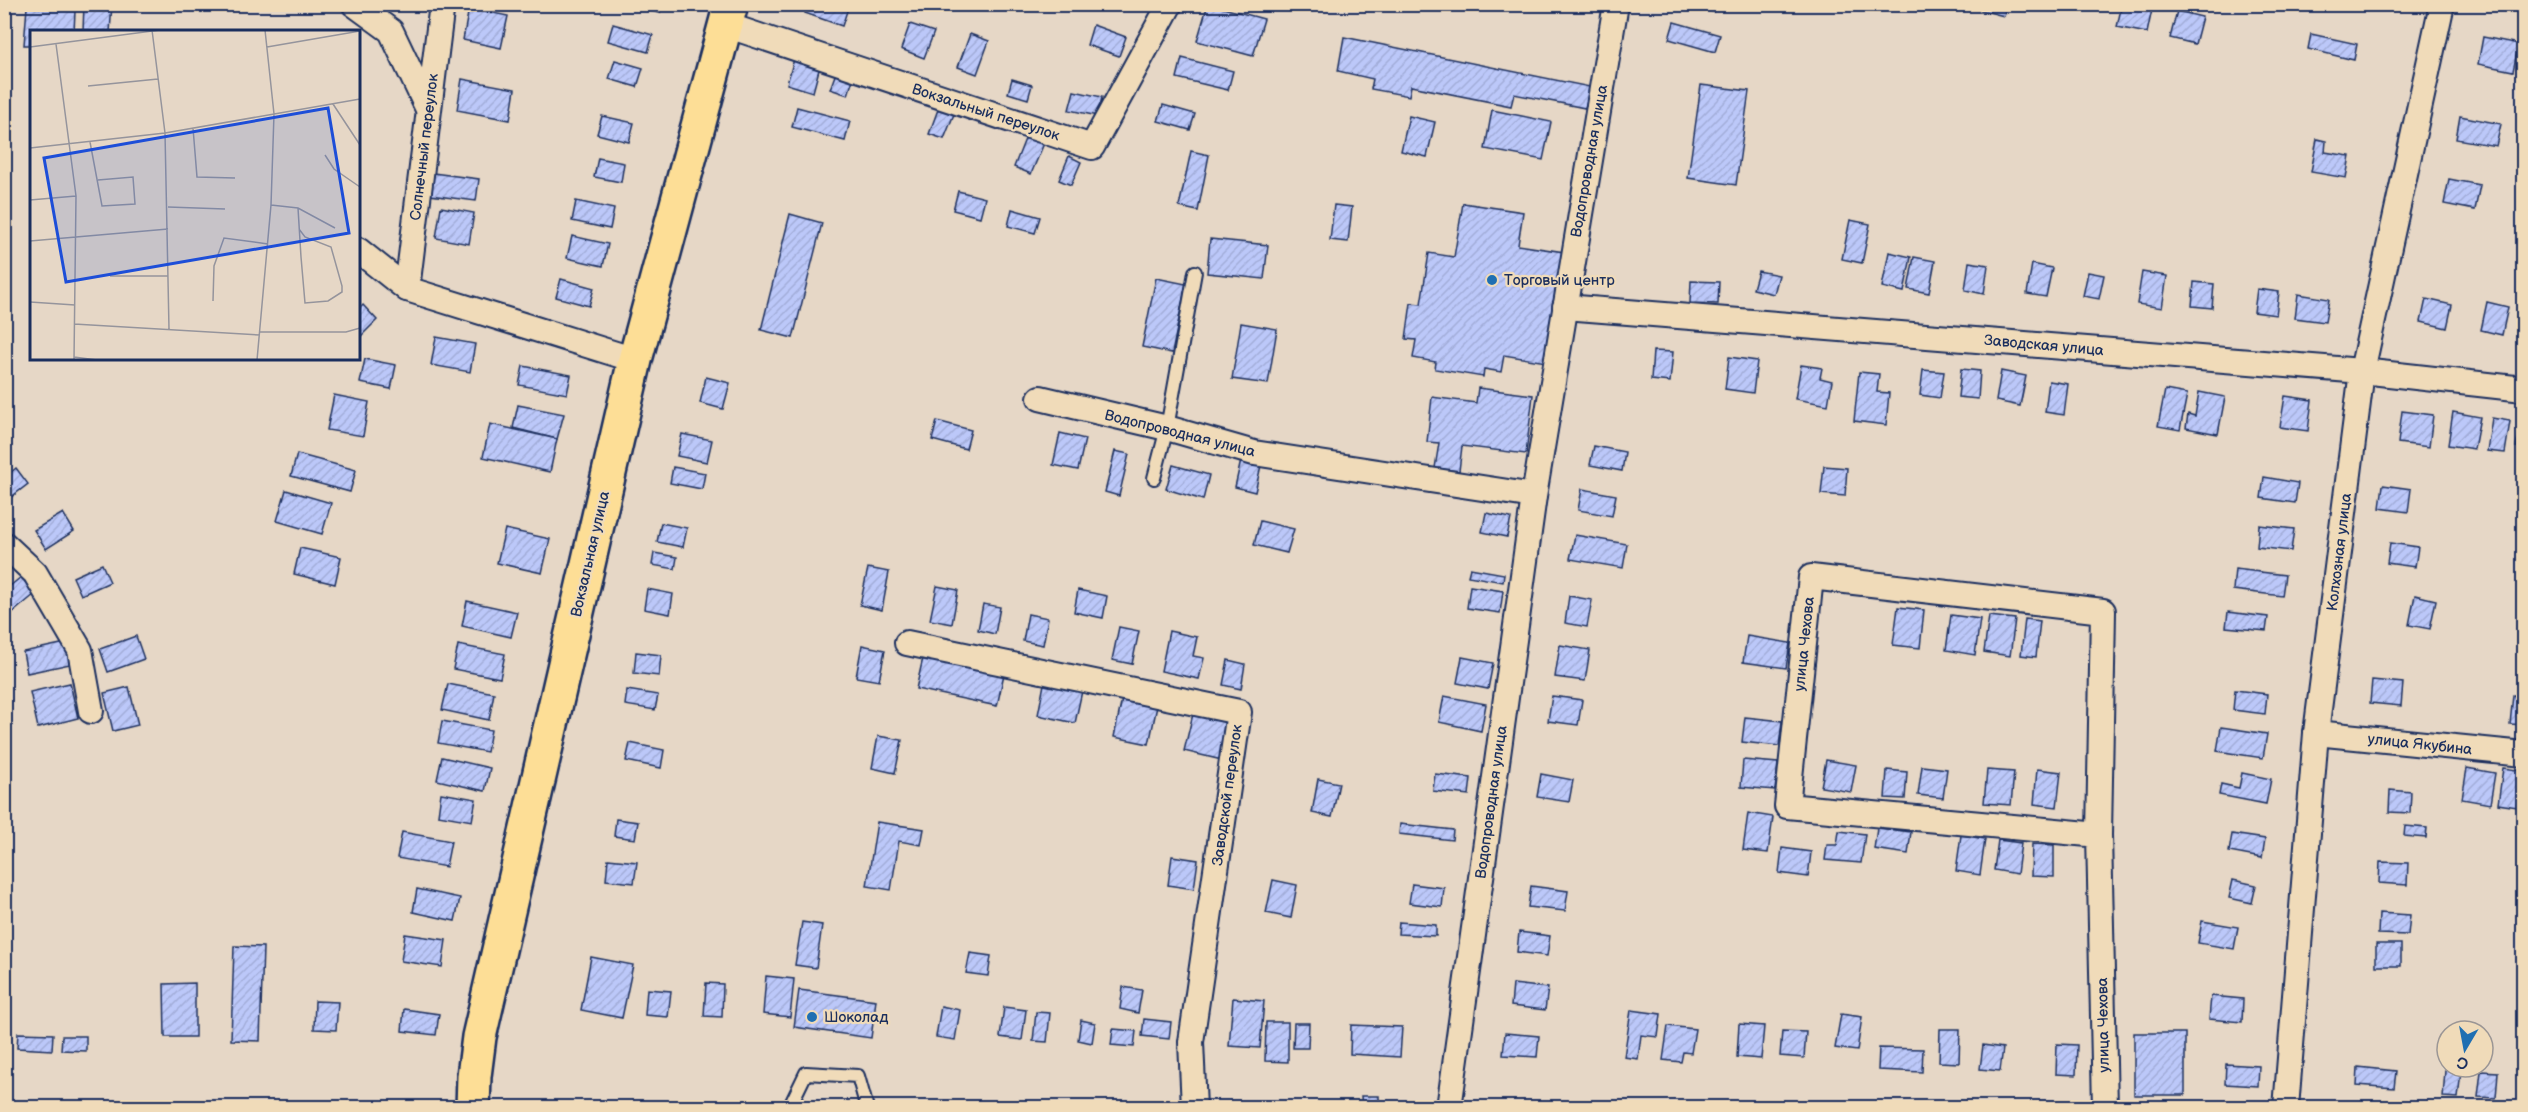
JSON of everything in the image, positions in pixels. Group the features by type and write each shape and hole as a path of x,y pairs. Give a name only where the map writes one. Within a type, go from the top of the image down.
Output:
{"main road":[{"name":"Вокзальная улица","path":"473,1107 479,1037 634,360 729,15"}],"street":[{"path":"354,4 391,31 428,110"},
{"name":"Солнечный переулок","path":"407,289 442,4"},
{"name":"Вокзальный переулок","path":"729,15 1092,147 1170,4"},
{"name":"Водопроводная улица","path":"1449,1107 1534,496 1616,4"},
{"name":"Колхозная улица","path":"2286,1107 2316,734 2362,371 2442,4"},
{"path":"360,252 407,289 634,360"},
{"name":"Заводская улица","path":"1564,307 2362,371 2523,389"},
{"name":"Водопроводная улица","path":"1040,398 1167,428 1254,453 1534,496"},
{"path":"4,544 34,573 80,650 91,711"},
{"name":"улица Чехова","path":"2099,835 1787,806 1811,577 2103,611 2099,835 2105,1107"},
{"name":"Заводской переулок","path":"907,643 1239,712 1191,1042 1194,1107"},
{"name":"улица Якубина","path":"2316,734 2523,754"}],"lane":[{"path":"1154,478 1167,428 1195,272"},
{"path":"789,1107 806,1073 858,1076 867,1107"}],"building":[{"path":"84,4 112,4 110,30 83,30"},
{"path":"622,4 662,4 660,13"},
{"path":"808,4 838,4 848,8 842,26 805,13"},
{"path":"1208,4 1264,19 1253,56 1197,41"},
{"path":"1685,4 1715,4 1714,12 1685,6"},
{"path":"1958,4 2007,4 2004,16"},
{"path":"2122,4 2153,5 2147,33 2117,27"},
{"path":"27,7 75,11 74,30 30,30 30,45 24,45"},
{"path":"469,8 508,16 501,48 463,40"},
{"path":"2177,11 2202,17 2195,44 2170,38"},
{"path":"1674,22 1720,35 1715,52 1669,39"},
{"path":"613,24 653,35 648,52 608,41"},
{"path":"910,24 934,32 924,58 901,49"},
{"path":"1093,25 1126,37 1119,56 1087,45"},
{"path":"970,34 989,41 977,74 958,67"},
{"path":"2311,34 2357,44 2354,60 2308,49"},
{"path":"1344,37 1590,87 1585,108 1514,94 1511,106 1411,86 1409,96 1371,89 1373,79 1338,71"},
{"path":"2483,37 2519,44 2513,71 2478,64"},
{"path":"1182,58 1233,71 1228,90 1177,78"},
{"path":"794,59 820,66 813,92 787,84"},
{"path":"615,60 643,68 637,87 609,79"},
{"path":"838,67 855,73 848,95 830,89"},
{"path":"462,79 515,89 510,120 457,110"},
{"path":"1012,79 1032,85 1028,99 1008,93"},
{"path":"1701,85 1749,91 1736,185 1688,178"},
{"path":"1074,91 1102,97 1098,116 1069,110"},
{"path":"940,104 956,109 944,139 929,134"},
{"path":"1163,105 1195,114 1190,130 1158,121"},
{"path":"797,107 850,121 845,141 792,127"},
{"path":"1492,110 1551,122 1543,160 1485,149"},
{"path":"602,116 634,123 629,142 597,134"},
{"path":"1409,116 1435,122 1427,157 1401,151"},
{"path":"2460,116 2501,124 2496,146 2456,139"},
{"path":"1027,134 1045,141 1031,174 1014,167"},
{"path":"2317,139 2326,141 2325,152 2350,156 2346,178 2311,172"},
{"path":"1191,151 1209,155 1198,211 1179,207"},
{"path":"1069,156 1081,162 1071,185 1059,180"},
{"path":"598,158 624,163 621,182 594,177"},
{"path":"433,173 479,179 476,201 430,195"},
{"path":"2449,179 2480,185 2475,210 2444,204"},
{"path":"958,191 985,198 980,217 953,210"},
{"path":"576,201 614,209 610,229 572,221"},
{"name":"Торговый центр","path":"1463,203 1523,212 1518,245 1564,252 1546,362 1504,355 1501,372 1484,369 1483,377 1435,369 1436,362 1413,358 1416,340 1406,339 1411,303 1421,304 1429,253 1454,257"},
{"path":"1334,205 1352,207 1348,242 1330,240"},
{"path":"441,207 474,213 469,244 436,238"},
{"path":"1012,209 1040,217 1035,233 1008,226"},
{"path":"790,214 822,223 793,338 761,330"},
{"path":"1850,220 1870,224 1862,263 1842,259"},
{"path":"572,236 608,244 603,266 567,258"},
{"path":"1210,239 1268,245 1264,279 1207,273"},
{"path":"1889,252 1911,257 1904,292 1882,287"},
{"path":"1914,257 1935,261 1929,293 1908,289"},
{"path":"1969,262 1988,265 1984,294 1965,290"},
{"path":"2032,264 2052,268 2046,297 2027,294"},
{"path":"1758,271 1779,275 1774,294 1753,289"},
{"path":"2088,272 2104,275 2099,299 2083,296"},
{"path":"2142,272 2167,276 2162,308 2137,304"},
{"path":"1156,278 1186,284 1172,353 1142,347"},
{"path":"561,279 594,288 589,306 556,297"},
{"path":"1691,281 1719,282 1718,304 1690,303"},
{"path":"2194,282 2214,284 2212,308 2192,306"},
{"path":"2257,289 2279,292 2276,315 2254,312"},
{"path":"2298,294 2329,299 2325,322 2295,318"},
{"path":"2426,299 2452,305 2447,328 2421,322"},
{"path":"2487,302 2508,307 2502,335 2481,330"},
{"path":"363,305 377,320 360,337 360,308"},
{"path":"1241,323 1277,329 1268,384 1232,379"},
{"path":"436,337 475,344 470,372 431,365"},
{"path":"1653,351 1673,352 1670,382 1651,380"},
{"path":"1729,357 1757,361 1753,393 1725,389"},
{"path":"365,359 396,365 391,389 360,383"},
{"path":"1801,365 1822,368 1820,378 1832,381 1828,405 1795,399"},
{"path":"523,366 571,375 567,394 519,385"},
{"path":"1961,369 1980,371 1978,399 1958,397"},
{"path":"1923,370 1944,372 1940,398 1920,395"},
{"path":"2001,371 2026,376 2020,406 1996,401"},
{"path":"1859,372 1879,374 1877,392 1889,393 1886,425 1854,421"},
{"path":"706,377 730,383 723,409 700,403"},
{"path":"2049,381 2068,384 2064,415 2045,412"},
{"path":"1478,388 1533,395 1526,454 1462,446 1459,471 1435,468 1439,443 1427,442 1432,397 1476,403"},
{"path":"2165,390 2187,394 2180,430 2158,426"},
{"path":"2199,392 2225,397 2218,434 2186,428 2188,414 2195,416"},
{"path":"334,395 369,402 363,436 327,430"},
{"path":"2285,396 2312,400 2308,431 2280,427"},
{"path":"518,405 564,414 557,439 513,428"},
{"path":"2402,411 2433,415 2429,447 2398,443"},
{"path":"2453,412 2480,417 2474,449 2448,445"},
{"path":"2522,416 2524,417 2524,448 2516,447"},
{"path":"2492,418 2510,421 2505,453 2487,451"},
{"path":"937,421 971,430 966,449 932,440"},
{"path":"490,424 557,439 550,472 483,457"},
{"path":"1060,433 1085,439 1078,470 1053,465"},
{"path":"682,434 712,440 707,462 677,456"},
{"path":"1594,446 1625,452 1622,471 1590,465"},
{"path":"1115,451 1129,454 1119,496 1105,492"},
{"path":"297,454 356,470 350,492 291,476"},
{"path":"1242,456 1262,461 1255,492 1235,487"},
{"path":"1173,465 1209,475 1203,500 1166,489"},
{"path":"1824,466 1847,468 1845,496 1821,494"},
{"path":"673,467 705,473 702,489 670,483"},
{"path":"16,468 28,484 6,501 4,478"},
{"path":"2264,477 2298,483 2295,503 2261,498"},
{"path":"2383,485 2411,489 2408,512 2380,508"},
{"path":"1582,489 1616,495 1612,516 1578,510"},
{"path":"286,490 331,503 322,534 277,521"},
{"path":"63,513 74,531 46,549 34,530"},
{"path":"1486,513 1511,518 1507,537 1482,532"},
{"path":"1260,521 1294,529 1287,553 1254,545"},
{"path":"661,523 687,528 683,547 657,542"},
{"path":"2259,525 2294,529 2291,551 2257,547"},
{"path":"505,529 550,539 542,573 497,563"},
{"path":"1575,535 1627,544 1623,568 1570,559"},
{"path":"2390,543 2418,547 2415,567 2387,563"},
{"path":"300,548 341,557 335,584 294,574"},
{"path":"654,553 677,557 675,569 652,565"},
{"path":"102,564 110,582 81,595 73,577"},
{"path":"868,568 889,572 882,610 860,605"},
{"path":"1470,568 1504,574 1503,582 1468,576"},
{"path":"2235,569 2285,575 2282,596 2233,590"},
{"path":"21,577 35,594 10,615 4,607 4,591"},
{"path":"937,586 958,590 952,624 930,620"},
{"path":"1470,586 1503,591 1500,613 1467,608"},
{"path":"647,589 673,594 670,614 644,609"},
{"path":"1078,590 1107,596 1103,618 1074,612"},
{"path":"2415,595 2436,600 2430,629 2409,625"},
{"path":"1569,596 1592,600 1587,627 1565,623"},
{"path":"467,601 517,612 511,637 462,626"},
{"path":"983,604 1000,607 995,634 978,630"},
{"path":"1898,607 1924,610 1920,648 1893,645"},
{"path":"2228,612 2268,617 2266,631 2226,627"},
{"path":"1028,614 1048,618 1043,645 1023,641"},
{"path":"1951,615 1980,619 1975,655 1946,650"},
{"path":"1989,616 2015,619 2010,656 1984,652"},
{"path":"2025,619 2040,621 2036,657 2021,655"},
{"path":"1119,627 1139,631 1132,664 1112,660"},
{"path":"1169,631 1197,637 1193,656 1204,658 1199,679 1161,671"},
{"path":"136,636 144,659 108,672 100,649"},
{"path":"1747,636 1790,643 1786,668 1743,662"},
{"path":"66,643 70,664 27,673 23,652"},
{"path":"458,645 505,654 500,678 453,669"},
{"path":"862,645 885,650 879,681 856,677"},
{"path":"1560,645 1590,650 1585,681 1555,677"},
{"path":"636,652 661,655 659,676 634,673"},
{"path":"1462,657 1493,663 1488,689 1457,683"},
{"path":"923,658 1004,674 997,706 916,689"},
{"path":"1228,660 1245,664 1241,689 1223,685"},
{"path":"2372,680 2403,683 2401,706 2370,703"},
{"path":"70,683 78,718 38,728 30,692"},
{"path":"448,684 494,693 489,720 442,710"},
{"path":"1044,684 1082,691 1075,723 1038,715"},
{"path":"129,687 138,725 113,731 104,693"},
{"path":"627,690 658,695 655,710 625,705"},
{"path":"2235,690 2267,694 2265,714 2233,710"},
{"path":"2513,695 2524,696 2524,725 2510,724"},
{"path":"1444,696 1486,704 1481,731 1439,722"},
{"path":"1552,696 1582,700 1578,725 1548,721"},
{"path":"1122,699 1157,706 1149,744 1114,737"},
{"path":"1193,714 1231,723 1222,760 1184,751"},
{"path":"1745,717 1782,721 1779,746 1742,742"},
{"path":"442,721 491,730 487,752 438,743"},
{"path":"2221,727 2267,734 2263,758 2217,751"},
{"path":"878,736 902,740 895,773 872,768"},
{"path":"630,743 664,750 661,768 626,761"},
{"path":"442,757 490,768 485,791 437,780"},
{"path":"1743,760 1778,763 1775,790 1741,787"},
{"path":"1826,760 1856,765 1851,792 1821,787"},
{"path":"1922,766 1947,769 1943,798 1918,795"},
{"path":"2467,768 2495,773 2490,804 2462,799"},
{"path":"2503,768 2523,771 2517,807 2498,804"},
{"path":"2037,769 2061,772 2057,807 2034,804"},
{"path":"1887,770 1907,772 1905,799 1885,798"},
{"path":"1987,770 2014,772 2011,805 1984,803"},
{"path":"2242,773 2271,779 2266,804 2219,795 2221,784 2239,788"},
{"path":"1435,774 1471,778 1469,795 1433,791"},
{"path":"1541,774 1573,780 1569,802 1537,797"},
{"path":"1318,779 1339,783 1332,817 1312,813"},
{"path":"2390,790 2411,792 2410,813 2389,812"},
{"path":"441,793 476,799 472,821 438,815"},
{"path":"1748,813 1773,817 1768,853 1743,850"},
{"path":"616,819 638,822 635,839 614,836"},
{"path":"877,822 924,829 921,845 899,841 891,890 867,886"},
{"path":"1400,824 1453,830 1452,840 1399,834"},
{"path":"2405,826 2427,828 2426,838 2404,836"},
{"path":"1877,828 1911,832 1908,854 1874,849"},
{"path":"1839,831 1865,834 1861,863 1825,860 1827,845 1837,845"},
{"path":"402,832 451,841 446,867 397,858"},
{"path":"2232,834 2265,839 2262,858 2229,852"},
{"path":"1961,835 1985,839 1980,875 1956,871"},
{"path":"1998,840 2021,843 2017,874 1994,870"},
{"path":"2032,844 2054,845 2054,877 2031,876"},
{"path":"1782,848 1811,852 1808,877 1779,873"},
{"path":"1172,856 1198,860 1194,889 1168,885"},
{"path":"608,859 637,862 634,883 606,880"},
{"path":"2380,862 2408,863 2407,885 2379,883"},
{"path":"1273,880 1297,885 1291,918 1266,913"},
{"path":"2233,880 2256,885 2252,903 2229,898"},
{"path":"1412,884 1444,888 1442,907 1409,903"},
{"path":"1531,886 1568,891 1565,911 1528,907"},
{"path":"417,889 460,898 455,921 413,912"},
{"path":"2379,913 2410,915 2408,935 2378,934"},
{"path":"2202,921 2238,927 2234,949 2198,943"},
{"path":"802,922 822,925 816,968 795,965"},
{"path":"1399,922 1436,925 1436,936 1398,934"},
{"path":"1519,932 1550,936 1547,956 1517,952"},
{"path":"405,934 446,940 442,967 401,961"},
{"path":"2376,944 2401,944 2401,966 2376,966"},
{"path":"234,946 263,947 260,1041 231,1040"},
{"path":"970,953 991,956 988,976 966,973"},
{"path":"591,957 633,965 622,1018 581,1010"},
{"path":"766,976 794,979 790,1017 763,1014"},
{"path":"195,983 195,1037 165,1037 164,984"},
{"path":"706,983 723,984 722,1017 704,1016"},
{"path":"1513,984 1548,988 1545,1010 1511,1006"},
{"path":"1123,987 1142,990 1138,1013 1120,1009"},
{"path":"647,989 671,991 668,1017 645,1015"},
{"path":"799,990 876,1000 871,1038 794,1027"},
{"path":"2211,996 2243,999 2242,1022 2209,1019"},
{"path":"1233,998 1264,1001 1260,1048 1229,1046"},
{"path":"315,1001 338,1002 336,1030 314,1029"},
{"path":"941,1006 960,1010 955,1040 936,1037"},
{"path":"1004,1007 1026,1010 1022,1040 1000,1037"},
{"path":"404,1009 439,1014 436,1035 402,1031"},
{"path":"1631,1010 1661,1014 1658,1037 1641,1035 1638,1059 1624,1057"},
{"path":"1036,1012 1050,1013 1047,1042 1033,1041"},
{"path":"1841,1014 1862,1017 1857,1051 1835,1048"},
{"path":"1144,1019 1171,1022 1169,1039 1142,1036"},
{"path":"1081,1020 1095,1023 1092,1043 1078,1040"},
{"path":"1266,1022 1288,1022 1288,1062 1265,1061"},
{"path":"1294,1023 1309,1023 1308,1048 1293,1048"},
{"path":"1739,1024 1764,1026 1761,1059 1737,1057"},
{"path":"1351,1025 1402,1027 1400,1057 1350,1054"},
{"path":"1668,1026 1695,1029 1691,1053 1683,1052 1681,1062 1663,1060"},
{"path":"1113,1029 1136,1031 1134,1047 1111,1045"},
{"path":"1940,1029 1960,1029 1959,1063 1939,1062"},
{"path":"1782,1031 1806,1032 1804,1058 1780,1056"},
{"path":"18,1033 53,1034 52,1050 17,1048"},
{"path":"1505,1033 1539,1036 1537,1057 1503,1055"},
{"path":"2134,1033 2185,1033 2185,1095 2134,1095"},
{"path":"62,1036 86,1036 86,1051 61,1050"},
{"path":"2057,1044 2077,1045 2076,1075 2056,1074"},
{"path":"1983,1045 2003,1048 2000,1071 1980,1069"},
{"path":"1879,1048 1923,1049 1922,1072 1878,1070"},
{"path":"2226,1064 2259,1066 2258,1086 2225,1084"},
{"path":"2358,1067 2396,1071 2394,1088 2357,1085"},
{"path":"2495,1072 2498,1072 2496,1098 2478,1097 2480,1079 2495,1079"},
{"path":"2444,1079 2460,1079 2458,1098 2443,1097"},
{"path":"1361,1096 1379,1096 1379,1108 1362,1108"}],"place":[{"name":"Торговый центр","path":"1492,280"},
{"name":"Шоколад","path":"812,1017"}]}
